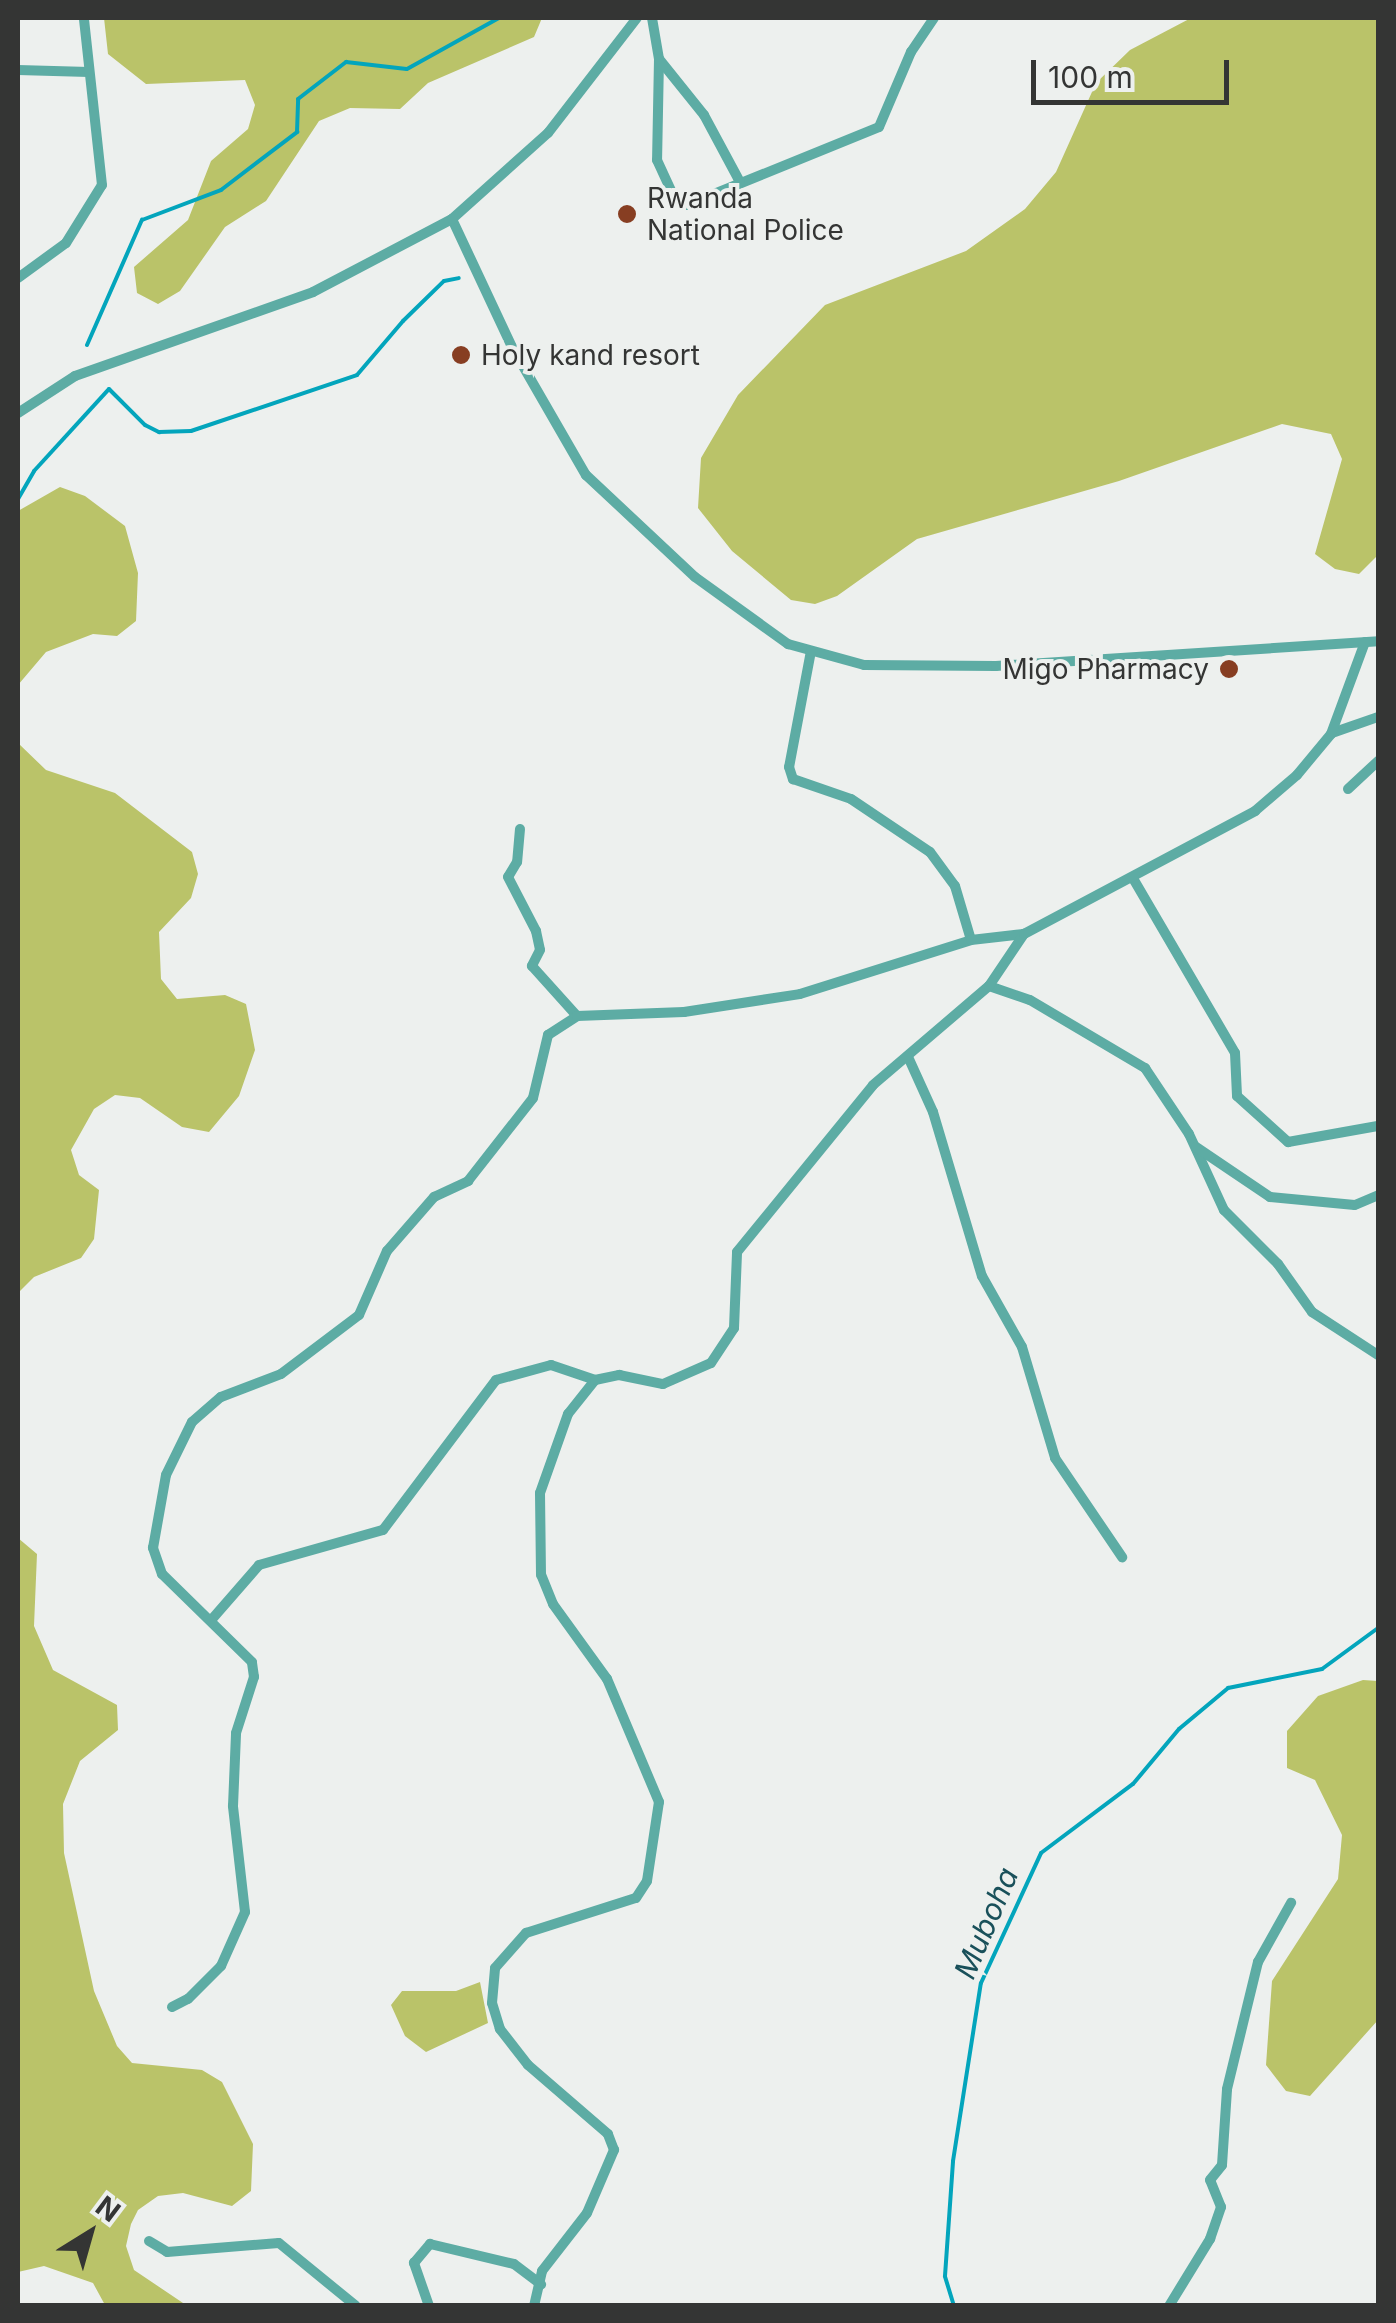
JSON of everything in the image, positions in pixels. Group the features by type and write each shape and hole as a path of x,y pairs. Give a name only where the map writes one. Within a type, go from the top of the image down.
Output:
{"street":[{"path":"18,278 66,242 102,184 84,18"},
{"path":"18,413 75,376 313,292 452,219 548,133 636,18"},
{"path":"652,18 659,59 653,126 657,160 674,197 688,204 879,127 911,52 934,18"},
{"path":"659,59 704,115 740,182"},
{"path":"18,70 89,72"},
{"path":"452,219 512,347 586,474 694,577 788,644 864,665 996,666 1378,640"},
{"path":"172,2007 188,1999 220,1966 246,1912 233,1806 236,1733 254,1677 252,1662 213,1618 162,1574 153,1548 166,1475 192,1422 221,1396 281,1374 359,1315 387,1250 434,1197 468,1181 532,1098 548,1036 577,1016 684,1012 800,994 970,940 1024,934 1134,880 1255,812 1331,734 1365,642"},
{"path":"811,651 789,767 792,779 851,799 930,852 955,886 970,940"},
{"path":"1331,734 1378,716"},
{"path":"1348,789 1378,762"},
{"path":"520,829 517,862 508,877 536,930 540,950 532,966 577,1016"},
{"path":"1134,880 1235,1053 1237,1096 1288,1142 1378,1126"},
{"path":"213,1618 259,1565 383,1530 496,1380 550,1365 596,1380 619,1374 663,1384 690,1376 727,1347 738,1252 873,1084 909,1059 989,986 1024,934"},
{"path":"989,986 1030,1000 1145,1068 1195,1146 1217,1202 1278,1264 1296,1294 1326,1323 1378,1355"},
{"path":"909,1059 933,1112 982,1276 1022,1347 1055,1458 1122,1557"},
{"path":"1195,1146 1270,1197 1355,1205 1378,1194"},
{"path":"534,2306 542,2271 587,2213 614,2150 608,2134 528,2064 500,2030 492,2002 495,1968 526,1933 636,1898 647,1881 659,1802 606,1679 553,1604 541,1575 540,1493 568,1414 596,1380"},
{"path":"1169,2306 1210,2239 1221,2207 1210,2180 1222,2166 1227,2089 1258,1962 1291,1903"},
{"path":"149,2240 168,2252 279,2244 356,2306"},
{"path":"429,2306 414,2262 430,2244 514,2264 541,2284"}],"green space":[{"path":"104,18 542,18 534,37 428,83 400,109 350,108 319,121 266,201 225,227 180,291 158,304 137,293 134,267 188,220 211,161 248,129 255,105 245,80 146,84 108,54"},
{"path":"1191,18 1378,18 1378,555 1359,574 1335,569 1315,554 1342,459 1331,434 1282,424 1119,481 917,539 837,596 815,604 791,600 732,551 698,508 701,458 738,395 825,305 966,251 1025,209 1056,172 1096,83 1130,50"},
{"path":"60,487 85,496 125,526 138,573 136,621 117,636 93,634 46,652 18,685 18,511"},
{"path":"18,743 46,770 115,793 192,852 198,874 191,898 159,932 161,979 177,999 225,995 246,1004 255,1050 239,1096 209,1132 182,1127 140,1098 115,1095 94,1109 71,1150 79,1175 99,1190 94,1239 81,1258 34,1277 18,1293"},
{"path":"18,1538 37,1554 34,1626 53,1670 117,1705 118,1730 80,1761 63,1804 64,1853 94,1991 117,2046 132,2063 202,2070 222,2082 253,2144 251,2191 232,2206 183,2193 158,2196 138,2210 131,2224 126,2246 134,2270 186,2305 105,2305 93,2283 44,2266 18,2272"},
{"path":"1363,1680 1378,1681 1378,2020 1310,2096 1286,2091 1266,2065 1272,1981 1338,1879 1342,1835 1315,1780 1287,1768 1287,1731 1318,1696"},
{"path":"480,1982 488,2023 426,2052 405,2036 391,2005 402,1991 456,1991"}],"waterway":[{"path":"87,345 142,220 221,190 297,132 298,99 346,62 407,69 499,18"},
{"path":"18,499 34,471 109,389 145,425 159,432 191,431 357,375 444,281 459,278"},
{"name":"Muboha","path":"954,2306 945,2276 953,2161 981,1983 1041,1853 1133,1784 1179,1729 1228,1688 1322,1669 1378,1628"}],"place":[{"name":"Rwanda National Police","path":"627,214"},
{"name":"Holy kand resort","path":"461,355"},
{"name":"Migo Pharmacy","path":"1229,669"}]}
